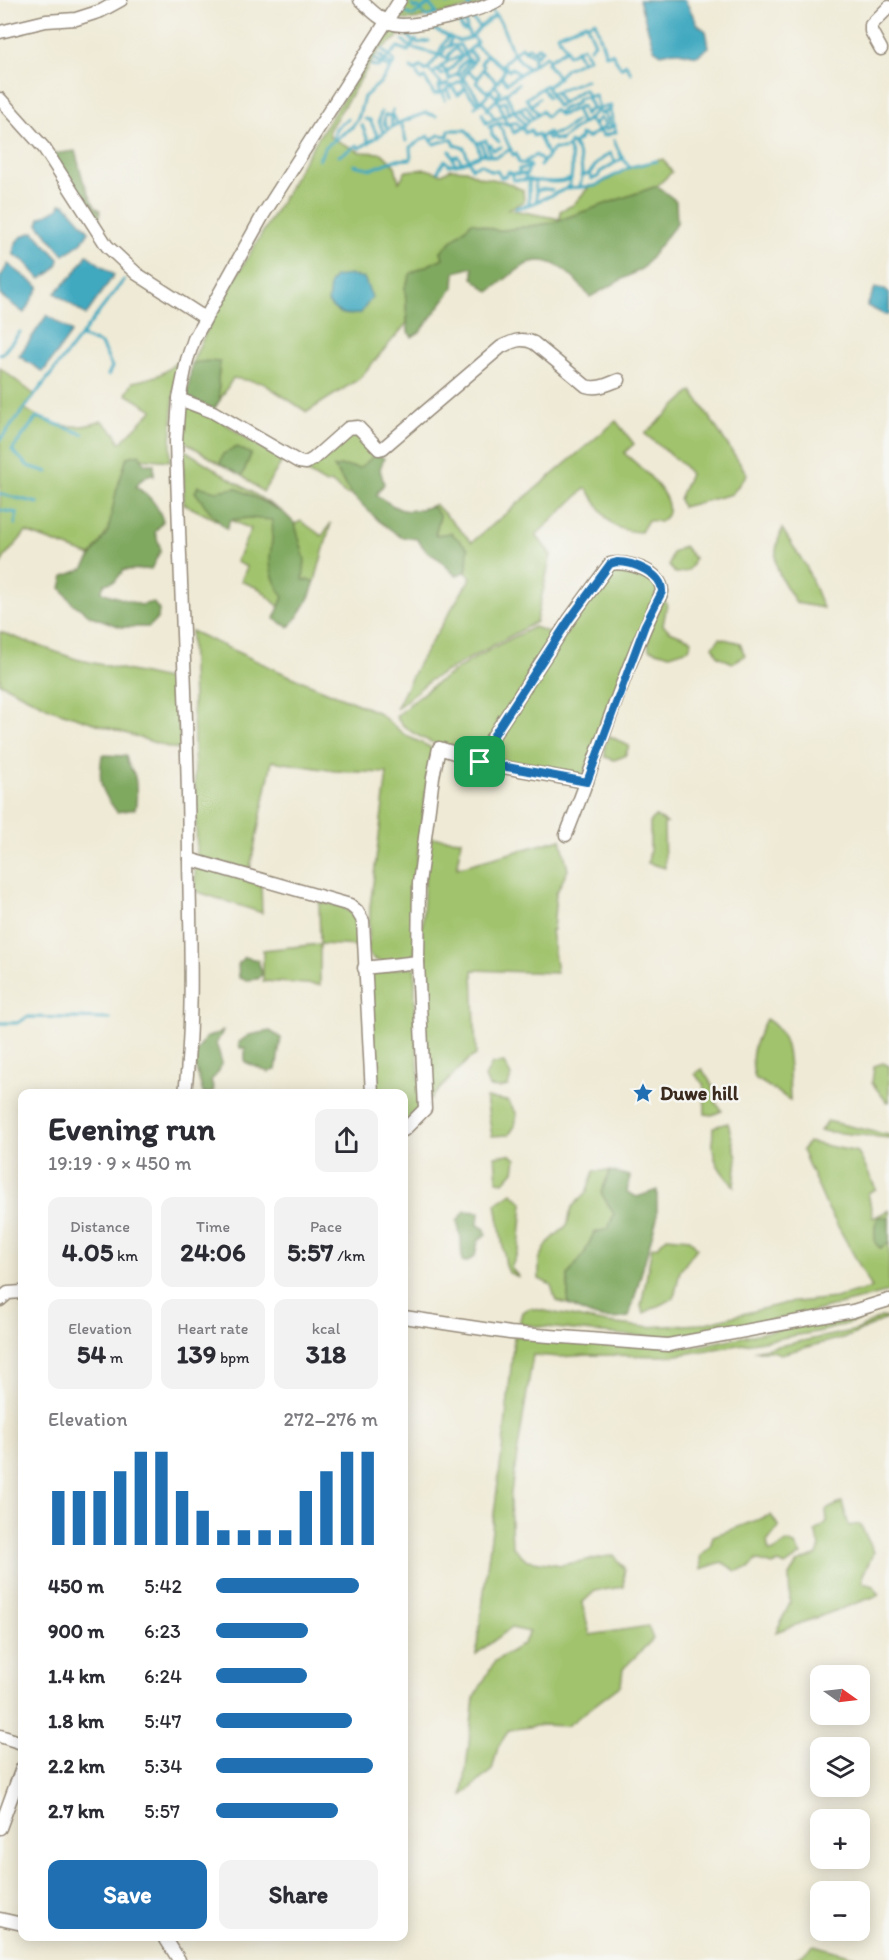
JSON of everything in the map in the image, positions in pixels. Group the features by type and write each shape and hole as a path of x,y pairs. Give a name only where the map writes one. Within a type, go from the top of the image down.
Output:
{"street":[{"path":"0,32 46,21 76,19 121,0"},
{"path":"360,0 386,22 408,26 490,6 498,0"},
{"path":"185,1089 191,951 186,718 176,441 178,399 194,339 205,318 263,215 400,0"},
{"path":"881,49 871,32 872,25 889,7"},
{"path":"0,99 44,148 107,246 137,274 205,318"},
{"path":"178,399 213,412 264,443 299,462 306,463 353,426 358,427 379,449 383,448 501,347 513,341 525,339 534,344 586,386 599,388 619,380"},
{"path":"480,762 490,741 610,564 624,562 637,566 657,578 663,586 662,592 645,625 566,835"},
{"path":"408,1126 425,1109 418,962 422,858 437,754 440,748 480,762 587,782"},
{"path":"189,859 350,905 357,911 363,921 372,1089"},
{"path":"364,968 418,962"},
{"path":"0,1300 8,1293 18,1292"},
{"path":"408,1318 510,1333 668,1345 853,1311 889,1300"},
{"path":"0,1736 18,1742"},
{"path":"0,1828 18,1779"},
{"path":"0,1919 18,1923"},
{"path":"167,1941 179,1960"}],"green space":[{"path":"406,0 491,0 486,4 413,20 393,19"},
{"path":"389,28 401,30 397,38 378,51 329,130 330,137 360,152 382,153 395,166 399,182 406,171 426,169 442,174 451,169 466,170 479,177 503,181 523,190 524,202 508,209 560,219 560,211 573,205 589,187 602,183 630,167 663,159 672,172 657,186 551,223 498,231 472,222 441,251 443,258 405,287 407,323 359,379 307,412 263,383 233,378 220,400 218,379 220,362 192,363 224,298 300,167"},
{"path":"75,151 83,180 95,207 100,210 99,224 52,154"},
{"path":"657,186 676,201 677,223 643,268 590,297 565,271 550,263 541,261 528,263 489,292 473,278 473,267 455,272 454,287 420,332 412,337 408,332 405,287 411,273 443,258 441,251 472,222 498,231 551,223"},
{"path":"182,356 174,392 170,461 127,457 108,531 91,556 26,532 4,558 0,567 0,368 35,395 24,408 33,414 42,419 71,426 102,421 116,434 120,443 153,410 126,394 133,382 160,374"},
{"path":"220,362 218,379 220,400 214,409 187,397 192,363"},
{"path":"692,391 747,474 732,494 682,507 679,499 690,474 683,465 645,434"},
{"path":"186,405 216,417 250,441 283,460 263,492 242,476 251,454 223,454 220,464 184,441"},
{"path":"616,421 634,444 624,453 654,481 666,498 668,507 666,517 660,522 648,520 641,532 620,528 607,519 586,488 536,535 551,555 536,622 430,680 396,709 418,664 471,577 465,572 467,569 435,535 440,517 432,506 435,504 472,542"},
{"path":"357,436 376,454 360,468 334,467 352,495 345,494 331,482 326,484 306,472 344,437"},
{"path":"237,447 251,454 242,476 220,464 223,454"},
{"path":"183,449 283,512 236,488 216,491 198,487 196,492 218,521 184,504"},
{"path":"139,454 145,464 154,464 154,476 151,474 141,480 136,487 153,501 161,515 163,521 155,532 161,550 151,569 124,570 115,581 104,584 101,592 141,605 153,602 159,610 158,618 149,627 121,627 91,616 72,603 61,588 64,576 83,569 108,531 116,492 127,457"},
{"path":"376,454 384,458 380,469 384,484 376,495 402,510 432,506 440,516 435,535 451,533 468,548 467,570 456,576 439,559 427,552 417,539 401,537 379,521 352,495 334,467 360,468"},
{"path":"198,486 216,491 236,488 283,512 295,524 305,560 303,580 315,581 305,606 289,627 274,619 283,597 271,568 272,520 249,518 230,520 227,529 195,492"},
{"path":"272,519 273,576 283,597 279,607 260,589 241,581 247,567 236,562 251,529 230,520"},
{"path":"301,521 322,536 331,523 315,581 303,580 295,524"},
{"path":"782,529 806,566 823,608 796,603 780,575 777,568 776,551"},
{"path":"684,546 694,558 693,562 688,570 675,573 669,566 672,553"},
{"path":"610,568 644,571 659,586 583,776 483,762 486,754"},
{"path":"663,600 667,604 663,625 670,631 692,640 689,649 670,655 649,649 647,632"},
{"path":"534,627 556,635 479,759 422,738 402,725 396,717 443,678"},
{"path":"191,631 377,712 405,735 432,748 417,861 415,952 410,960 381,962 368,953 370,907 387,773 335,771 272,761 249,873 197,858"},
{"path":"0,632 76,659 176,681 181,749 171,748 51,709 0,683"},
{"path":"720,638 740,643 745,656 732,663 718,656 713,646"},
{"path":"610,736 629,746 625,756 614,760 605,757 605,745"},
{"path":"102,755 126,756 135,777 135,809 117,812 107,798 100,772"},
{"path":"655,816 667,823 664,824 665,868 648,863 650,821"},
{"path":"427,837 461,840 457,868 561,839 568,870 556,894 553,930 551,930 557,973 473,970 476,1055 469,1059 430,1099 420,974"},
{"path":"195,866 261,884 262,913 195,891"},
{"path":"319,902 341,906 357,917 360,946 320,944"},
{"path":"320,944 320,985 263,981 263,950"},
{"path":"244,957 258,960 262,974 258,979 239,978 238,964"},
{"path":"411,967 415,969 415,1023 421,1102 418,1113 408,1122 408,1089 375,1089 371,973"},
{"path":"766,1019 775,1026 785,1044 789,1066 790,1100 755,1078 752,1062 754,1048"},
{"path":"223,1031 216,1044 221,1064 219,1072 211,1080 214,1089 202,1089 193,1058 205,1038"},
{"path":"270,1031 281,1038 276,1070 268,1072 245,1062 245,1048 240,1048 239,1042 249,1035"},
{"path":"504,1063 511,1076 508,1086 489,1087 485,1077 492,1064"},
{"path":"883,1063 889,1066 889,1102 872,1083 874,1066"},
{"path":"702,1069 712,1085 715,1102 722,1111 712,1115 705,1114 704,1085 695,1074"},
{"path":"486,1098 508,1101 517,1114 515,1126 509,1135 492,1136"},
{"path":"827,1121 889,1135 889,1138 820,1131"},
{"path":"728,1123 737,1158 734,1186 718,1166 713,1153 713,1127"},
{"path":"808,1142 858,1152 876,1189 868,1193 873,1218 889,1210 889,1292 800,1315 683,1336 622,1335 519,1324 522,1312 530,1308 607,1323 645,1327 702,1324 786,1303 835,1298 872,1288 826,1205 802,1150"},
{"path":"509,1154 516,1159 514,1171 504,1182 497,1181 495,1156"},
{"path":"594,1171 610,1171 601,1193 614,1213 608,1229 594,1233 584,1254 568,1275 568,1304 556,1301 551,1285 539,1279 539,1260 548,1243 567,1225 572,1207 586,1193"},
{"path":"610,1171 630,1176 627,1192 637,1197 657,1190 657,1218 629,1317 604,1319 568,1304 568,1275 584,1254 594,1233 608,1229 614,1214 601,1193"},
{"path":"512,1193 523,1203 519,1249 511,1268 519,1277 509,1273 506,1266 496,1204"},
{"path":"465,1211 479,1212 478,1225 485,1229 486,1234 478,1241 475,1256 467,1262 462,1262 457,1221"},
{"path":"878,1217 889,1217 889,1243 880,1248 875,1243 875,1225"},
{"path":"667,1237 690,1239 697,1248 680,1271 674,1298 644,1313 641,1307 652,1247 658,1246"},
{"path":"872,1309 874,1311 863,1319 823,1331 672,1356 560,1357 533,1355 510,1499 512,1546 527,1560 561,1565 614,1555 624,1568 624,1587 595,1591 582,1603 590,1635 648,1626 653,1639 623,1669 621,1685 567,1726 542,1725 509,1730 498,1747 492,1770 463,1795 474,1698 495,1661 523,1644 530,1632 511,1628 476,1654 505,1428 514,1336 692,1347"},
{"path":"881,1317 888,1318 850,1336 781,1354 772,1351 753,1351 857,1330"},
{"path":"842,1502 849,1526 860,1524 874,1552 863,1575 863,1583 874,1586 879,1595 776,1632 790,1603 789,1576 797,1563 817,1555 820,1546 815,1531 827,1522 826,1510"},
{"path":"771,1515 779,1527 767,1542 769,1551 774,1551 787,1542 795,1545 801,1555 785,1566 756,1560 749,1568 736,1571 722,1562 701,1569 700,1556 710,1547 713,1536"},
{"path":"814,1945 866,1960 794,1960"}],"water":[{"path":"639,0 685,0 698,25 706,31 709,47 697,56 674,51 661,54 654,49"},
{"path":"60,204 65,204 89,231 82,242 64,255 38,224 40,218 59,208"},
{"path":"34,232 59,259 55,269 40,279 24,261 14,255 14,246 18,240"},
{"path":"87,255 114,275 86,315 55,293 74,274"},
{"path":"8,264 39,287 24,313 0,295 0,278"},
{"path":"350,275 364,278 372,297 361,313 351,315 338,312 328,302 330,284 335,277"},
{"path":"875,288 889,293 889,315 867,306"},
{"path":"47,315 72,332 43,372 19,356"}],"waterway":[{"path":"412,5 414,8 418,7 426,17 437,14 426,0"},
{"path":"437,0 438,2 445,0"},
{"path":"446,0 447,4 459,0"},
{"path":"470,8 468,1 473,0"},
{"path":"405,12 412,16 429,4"},
{"path":"491,9 501,23 513,53 527,68"},
{"path":"476,14 473,20 480,27"},
{"path":"459,23 463,30 467,30 471,38 480,27 496,15"},
{"path":"566,48 557,35 595,21 606,55 612,53 621,68 626,64 631,73"},
{"path":"447,23 466,22 467,30"},
{"path":"432,23 433,29 459,41 473,37 477,42 475,45 505,69 492,89 475,107"},
{"path":"587,25 595,43 590,48"},
{"path":"407,34 414,43"},
{"path":"403,40 410,47 439,55 448,37"},
{"path":"451,39 449,46 460,45 472,62"},
{"path":"372,65 378,67 398,47 408,51 416,40 418,43 429,41"},
{"path":"475,45 467,52 472,53 475,59 461,81 479,104"},
{"path":"442,55 445,48 449,46"},
{"path":"502,65 521,47 534,57 533,64"},
{"path":"525,51 529,47 533,51 538,47 542,50"},
{"path":"502,77 507,83 546,56 549,60 566,49 568,55 583,47 589,58 566,69 548,87"},
{"path":"428,69 439,55 447,59 456,48 461,55"},
{"path":"319,160 325,147 352,127 358,119 364,97 381,82 395,62 383,50"},
{"path":"533,51 537,55 542,50"},
{"path":"576,50 582,61"},
{"path":"434,73 437,70 442,75 467,52"},
{"path":"379,55 391,65"},
{"path":"487,55 481,63 484,66 483,69 497,82"},
{"path":"437,70 448,61 462,56"},
{"path":"374,59 389,68"},
{"path":"457,74 460,66 468,59"},
{"path":"460,75 470,60"},
{"path":"549,60 547,63 559,78"},
{"path":"411,68 415,71 421,66 425,71 428,69 441,83 439,87 441,93 461,81"},
{"path":"505,66 509,71 512,68 519,74"},
{"path":"441,67 447,72 449,80 457,74 461,77 481,102"},
{"path":"483,69 476,83 487,92"},
{"path":"467,71 478,78"},
{"path":"417,74 421,80 425,78 434,94 441,93"},
{"path":"552,93 586,80"},
{"path":"439,87 448,84 450,87"},
{"path":"487,110 497,99 518,84"},
{"path":"495,85 500,91 497,98"},
{"path":"538,114 526,99 546,85 557,106"},
{"path":"452,87 458,95 466,88"},
{"path":"542,88 548,97"},
{"path":"447,89 450,97"},
{"path":"558,106 583,89 589,96"},
{"path":"489,90 497,98 507,124 516,122 521,129"},
{"path":"555,91 562,103"},
{"path":"443,92 445,100"},
{"path":"506,94 525,125"},
{"path":"558,113 577,103 577,99 595,95 599,108"},
{"path":"587,97 593,109"},
{"path":"532,105 539,98"},
{"path":"483,101 495,119"},
{"path":"500,104 505,101 509,115"},
{"path":"482,113 486,123 526,106 533,117"},
{"path":"489,127 499,123 509,124 514,133 542,111 546,117 553,110 561,115 582,106 585,115 589,110 611,106 610,112 616,132 603,136 600,130 587,138 580,135 581,138 573,144 570,142 569,146 564,149 553,149 540,166"},
{"path":"520,109 529,121"},
{"path":"576,109 581,122"},
{"path":"598,109 600,114 610,110"},
{"path":"392,126 393,110"},
{"path":"540,138 545,134 549,139 560,141 598,110"},
{"path":"381,112 379,121 383,132"},
{"path":"401,122 426,113 436,116"},
{"path":"604,113 611,127"},
{"path":"387,128 384,122 385,115 394,116 397,124"},
{"path":"593,125 600,118 606,125"},
{"path":"333,140 336,128 348,119"},
{"path":"365,119 370,120 378,137"},
{"path":"589,120 599,131 604,127 606,130 615,125"},
{"path":"546,134 561,132 576,121"},
{"path":"339,156 357,145 359,148 401,122 406,141"},
{"path":"499,124 513,155 516,153 519,163 530,164 525,179"},
{"path":"362,125 369,143"},
{"path":"491,126 492,135 499,142"},
{"path":"523,128 525,133 531,130 533,136 538,134 548,156"},
{"path":"431,140 439,135 448,136 449,130 466,130 477,143 486,140 490,155"},
{"path":"354,165 372,169 395,160 411,159 410,147 428,136 434,144 452,139 455,145 464,148 472,168 481,164 491,171 497,171 501,177 506,176 508,172 513,174 513,180 557,182 571,179"},
{"path":"614,140 621,156 630,167"},
{"path":"481,142 485,154"},
{"path":"477,143 480,155"},
{"path":"573,144 581,166 582,177 579,187"},
{"path":"488,146 491,145 493,150 501,147"},
{"path":"568,147 572,168 568,188"},
{"path":"438,171 445,160 449,165 462,163 483,154 496,157 511,149"},
{"path":"450,151 455,164"},
{"path":"589,174 598,162 610,153 616,162"},
{"path":"526,164 526,161 536,155 543,162"},
{"path":"453,157 458,156 462,163"},
{"path":"581,176 589,174 592,179 598,177 600,172 623,158"},
{"path":"516,208 529,205 568,188 595,186 630,167 656,161"},
{"path":"519,173 519,169 530,167"},
{"path":"513,174 527,174"},
{"path":"529,179 529,205"},
{"path":"535,181 537,202"},
{"path":"536,191 552,190"},
{"path":"0,440 124,280"},
{"path":"0,354 20,332"},
{"path":"82,337 101,344 112,367 108,375"},
{"path":"48,472 28,466 12,450 37,417 83,434"},
{"path":"0,494 38,503"},
{"path":"0,510 17,513 15,524"},
{"path":"0,1023 17,1023 28,1017 110,1019"}],"place":[{"name":"Duwe hill","path":"643,1093"}],"route":[{"path":"624,562 637,566 657,578 663,586 662,592 645,625 587,782 480,762 490,741 569,620 610,564 624,562"}]}
